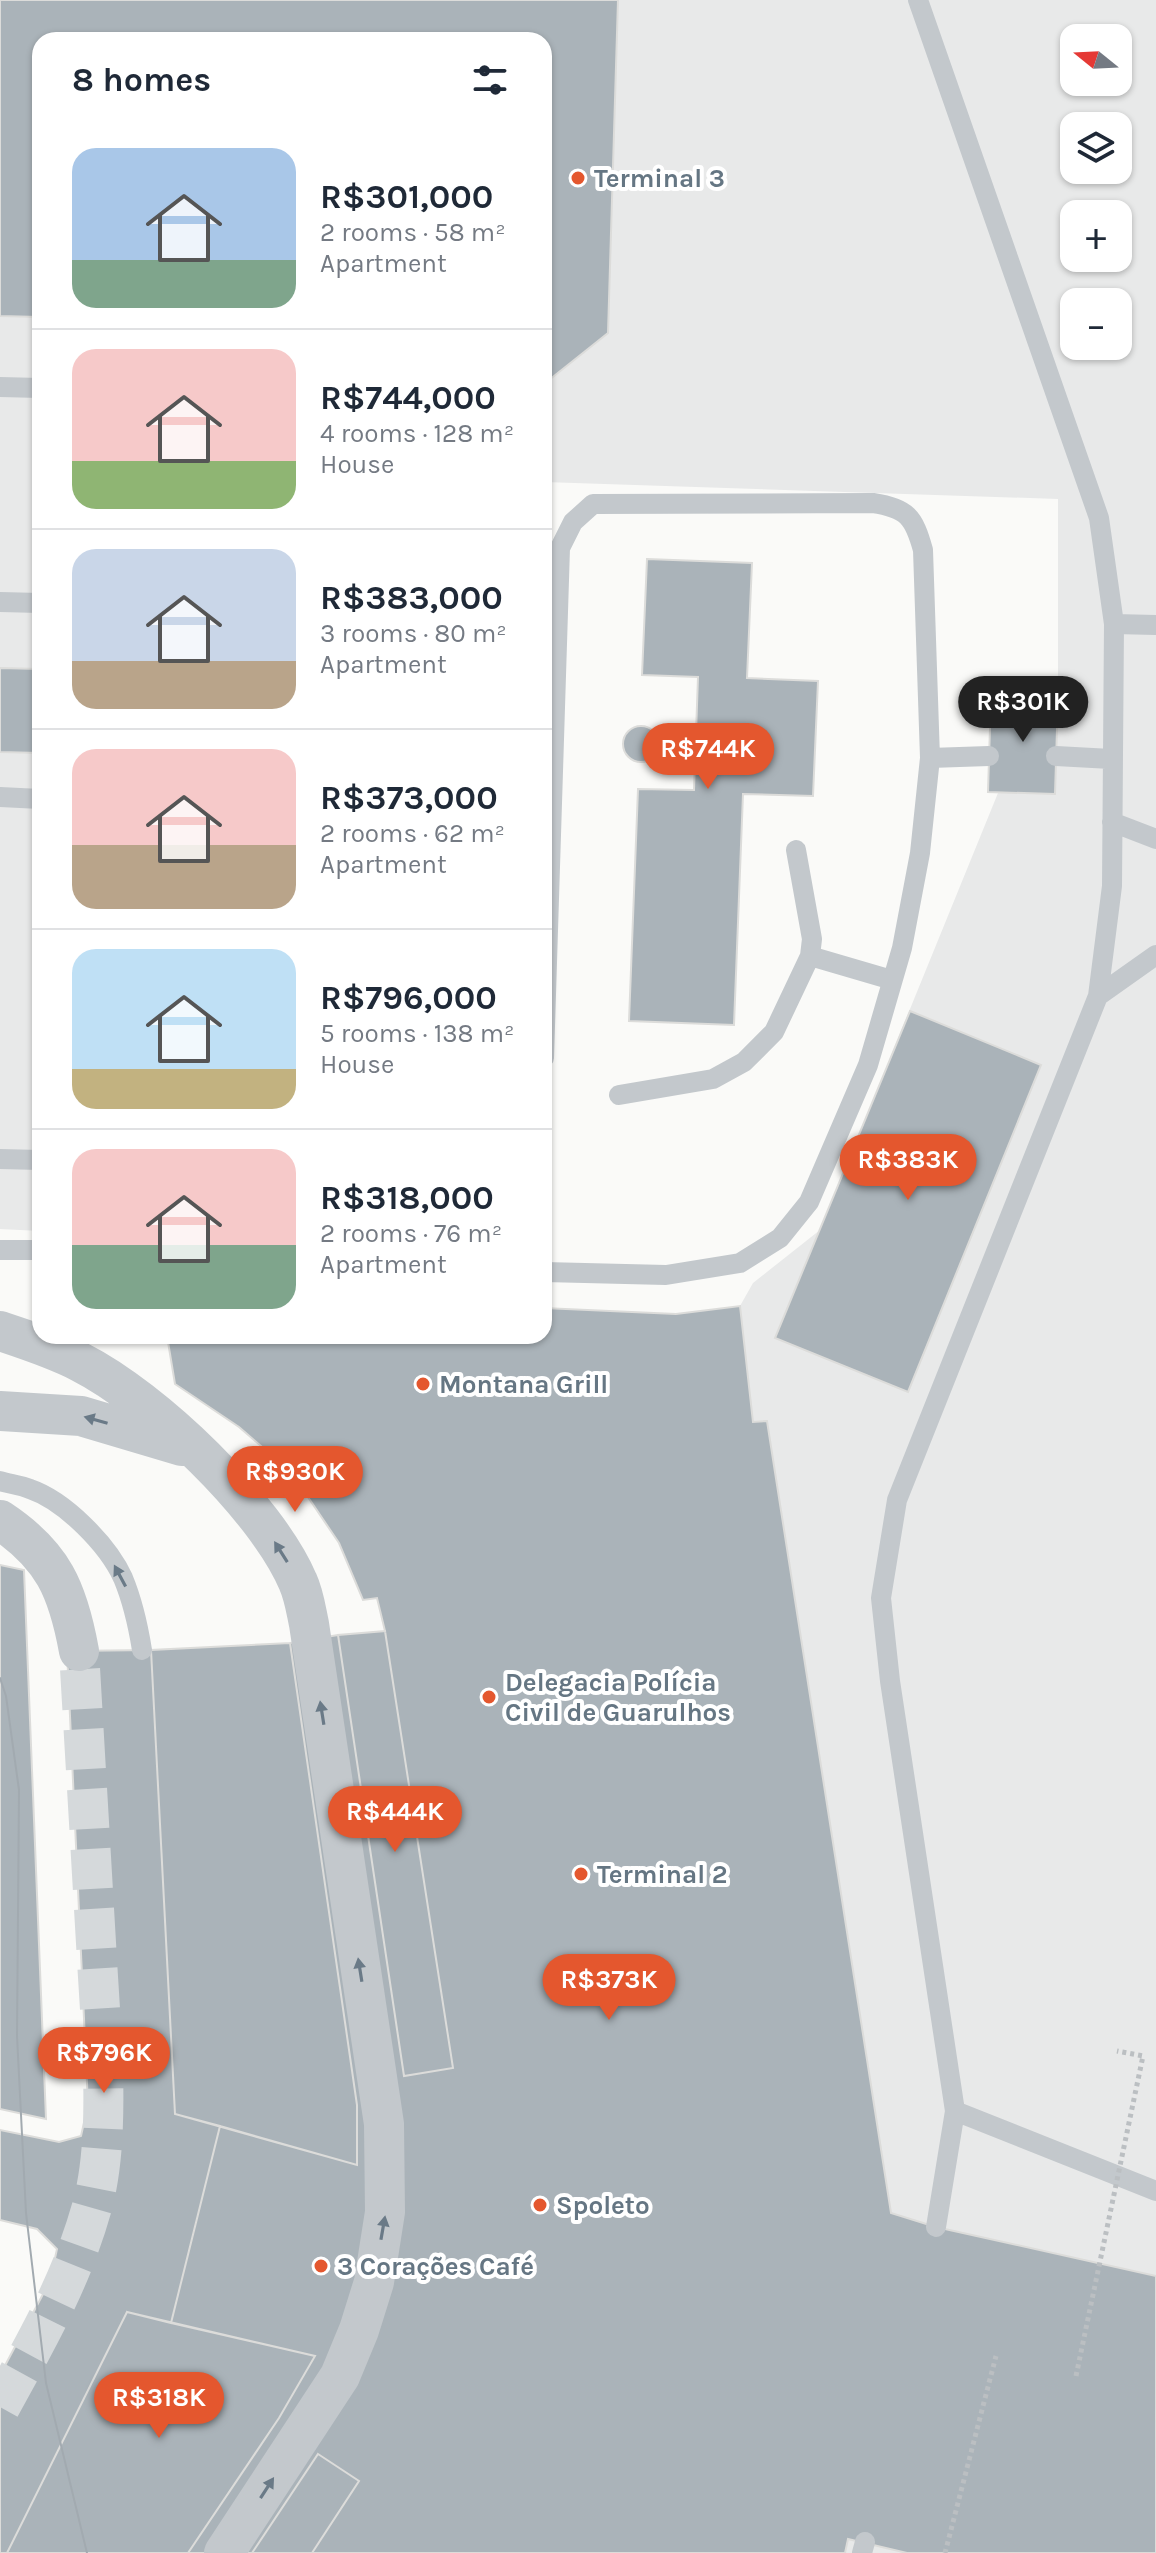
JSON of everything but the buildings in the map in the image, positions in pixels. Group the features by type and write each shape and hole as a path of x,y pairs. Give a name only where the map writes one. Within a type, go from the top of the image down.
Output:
{"street":[{"path":"0,1331 32,1342"},
{"path":"39,1344 109,1379 197,1451 268,1531 299,1584 309,1624 384,2124 385,2212 374,2282 340,2376 224,2553"},
{"path":"0,1411 81,1416 197,1451"},
{"path":"0,1520 28,1540 55,1574 72,1610 79,1651"}],"lane":[{"path":"918,0 1099,518 1114,624 1112,886 1098,996 897,1500 881,1598 890,1681 955,2111 936,2227"},
{"path":"0,387 32,388"},
{"path":"552,803 560,548 573,522 593,504 873,503 894,506 909,516 923,550 930,758 920,853 902,948 868,1065 809,1202 780,1238 740,1263 666,1275 552,1272"},
{"path":"0,602 32,603"},
{"path":"1114,624 1156,625"},
{"path":"930,758 989,756"},
{"path":"1056,756 1111,759"},
{"path":"0,797 32,799"},
{"path":"1112,822 1156,839"},
{"path":"619,1095 713,1079 744,1062 774,1032 810,956 812,939 796,850"},
{"path":"1098,996 1156,955"},
{"path":"810,956 892,980"},
{"path":"0,1159 32,1160"},
{"path":"0,1250 32,1250"},
{"path":"0,1481 32,1489 66,1510 93,1535 121,1575 137,1615 142,1650"},
{"path":"955,2111 1156,2191"}],"path":[{"path":"1076,2376 1143,2056 1117,2051"},
{"path":"945,2553 996,2356"}],"shaded area":[{"path":"0,0 1156,0 1156,2553 252,2553 404,2076 338,1635 385,1631 377,1598 291,1472 239,1427 175,1384 168,1344 552,1344 552,1308 676,1314 740,1306 753,1283 820,1230 998,793 988,792 991,695 1058,696 1058,499 552,482 552,32 32,32 32,1231 0,1229"}],"tunnel":[{"path":"0,2407 53,2308 75,2258 99,2175 103,2115 102,2051 79,1651"}],"tram line":[{"path":"0,1678 6,1696 19,1790 17,2036 26,2213 46,2383 87,2553"}],"place":[{"name":"Terminal 3","path":"578,178"},
{"name":"Montana Grill","path":"423,1384"},
{"name":"Delegacia Polícia Civil de Guarulhos","path":"489,1697"},
{"name":"Terminal 2","path":"581,1874"},
{"name":"Spoleto","path":"540,2205"},
{"name":"3 Corações Café","path":"321,2266"}]}
